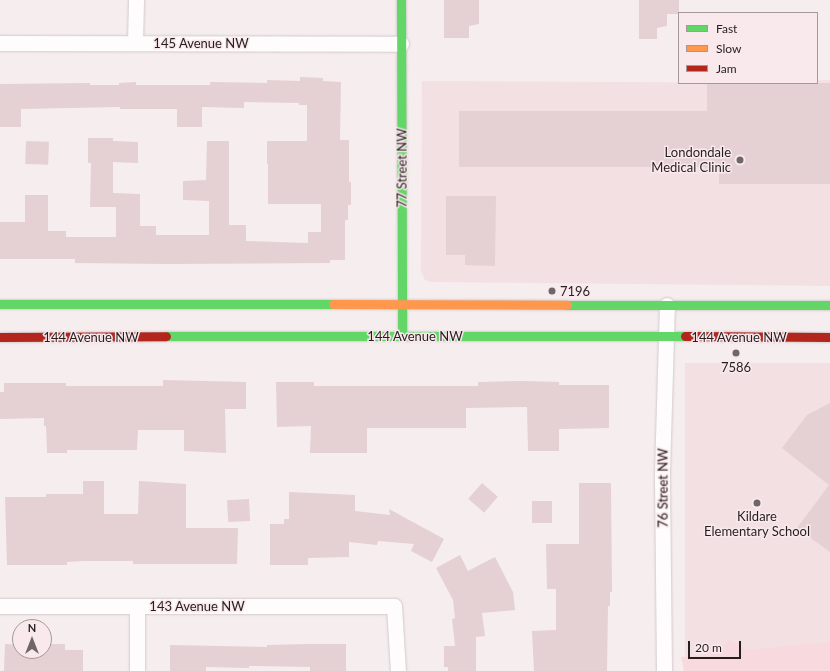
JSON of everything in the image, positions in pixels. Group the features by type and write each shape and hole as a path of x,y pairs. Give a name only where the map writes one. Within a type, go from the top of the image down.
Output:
{"street":[{"path":"135,42 136,0"},
{"name":"77 Street NW","path":"401,0 402,335"},
{"name":"145 Avenue NW","path":"0,43 135,42 401,44"},
{"path":"0,304 830,305"},
{"name":"76 Street NW","path":"664,671 662,472 668,305"},
{"name":"144 Avenue NW","path":"0,337 402,335 666,338 830,337"},
{"name":"143 Avenue NW","path":"0,606 394,606 398,671"},
{"path":"137,606 137,671"}],"shaded area":[{"path":"818,80 830,80 830,286 431,282 425,280 421,272 422,81 818,84"},
{"name":"Kildare Elementary School","path":"685,363 830,363 830,657 685,657"},
{"path":"729,640 737,643 746,650 830,642 830,671 684,671 681,657 721,653 721,649"}],"building":[{"path":"444,0 479,0 479,24 469,26 469,38 444,38"},
{"path":"639,0 679,0 678,14 667,14 667,26 657,28 657,39 639,39"},
{"path":"300,77 323,78 323,81 341,82 340,140 349,140 349,182 351,182 351,205 348,205 348,220 345,220 345,260 330,260 330,263 166,264 75,263 75,259 0,259 0,222 25,222 25,195 48,195 48,231 66,231 66,237 116,237 116,207 90,207 91,163 88,163 88,138 113,138 113,141 138,142 138,163 113,162 113,193 140,194 140,226 156,226 156,235 209,235 209,201 183,200 183,181 206,180 207,141 229,141 229,225 246,225 246,241 308,243 308,232 321,232 321,204 268,204 267,141 307,141 307,105 299,105 299,103 244,102 244,108 202,107 202,127 177,127 177,109 120,109 120,107 21,109 21,127 0,127 0,84 90,83 90,85 119,85 119,83 136,82 136,85 210,85 210,82 267,83 267,80 300,81"},
{"path":"830,83 830,184 719,184 719,171 705,171 705,167 459,167 459,111 707,111 707,84"},
{"path":"26,141 49,142 48,165 25,164"},
{"path":"446,196 496,196 495,266 465,265 465,255 446,255"},
{"path":"163,380 246,382 246,409 225,409 226,453 184,451 184,430 138,430 137,450 67,450 67,453 47,453 46,426 44,426 44,418 0,419 0,392 4,392 4,383 66,383 66,386 163,386"},
{"path":"276,382 314,382 314,386 478,386 478,382 559,382 559,385 609,385 609,428 559,429 559,451 528,451 527,407 466,408 466,428 367,428 367,453 310,453 311,426 277,427"},
{"path":"830,403 830,552 797,528 829,485 782,448 807,415"},
{"path":"83,481 104,481 104,514 138,514 139,481 186,484 186,528 238,528 237,564 133,564 133,561 83,561 67,562 67,565 7,565 5,497 46,497 46,494 83,494"},
{"path":"482,483 498,497 484,513 468,499"},
{"path":"579,483 611,483 612,592 610,592 610,606 608,606 607,671 534,671 532,631 556,630 556,589 547,589 546,544 579,544"},
{"path":"289,492 355,495 355,511 390,515 389,509 444,539 432,562 411,551 414,544 378,541 377,545 349,542 349,557 308,558 308,565 270,565 270,524 284,524 284,519 289,519"},
{"path":"249,499 250,521 228,522 227,500"},
{"path":"532,501 552,501 552,523 532,523"},
{"path":"460,555 468,571 495,557 513,592 515,610 482,613 485,636 476,637 476,671 448,671 448,667 444,667 444,646 455,646 452,619 455,618 453,600 436,568"},
{"path":"5,644 12,644 12,659 52,659 52,644 65,644 65,650 83,650 83,671 4,671"},
{"path":"346,644 346,671 310,671 310,667 249,666 249,668 206,667 206,671 170,671 170,645 267,647 267,645"}],"traffic: fast":[{"path":"401,0 402,335"},
{"path":"0,304 333,304"},
{"path":"567,305 830,305"},
{"path":"166,336 685,336"}],"traffic: slow":[{"path":"333,304 567,305"}],"traffic: jam":[{"path":"0,337 166,336"},
{"path":"685,336 830,337"}],"place":[{"name":"Londondale Medical Clinic","path":"740,160"},
{"name":"7196","path":"552,291"},
{"name":"7586","path":"736,353"},
{"name":"Kildare Elementary School","path":"757,503"}]}
